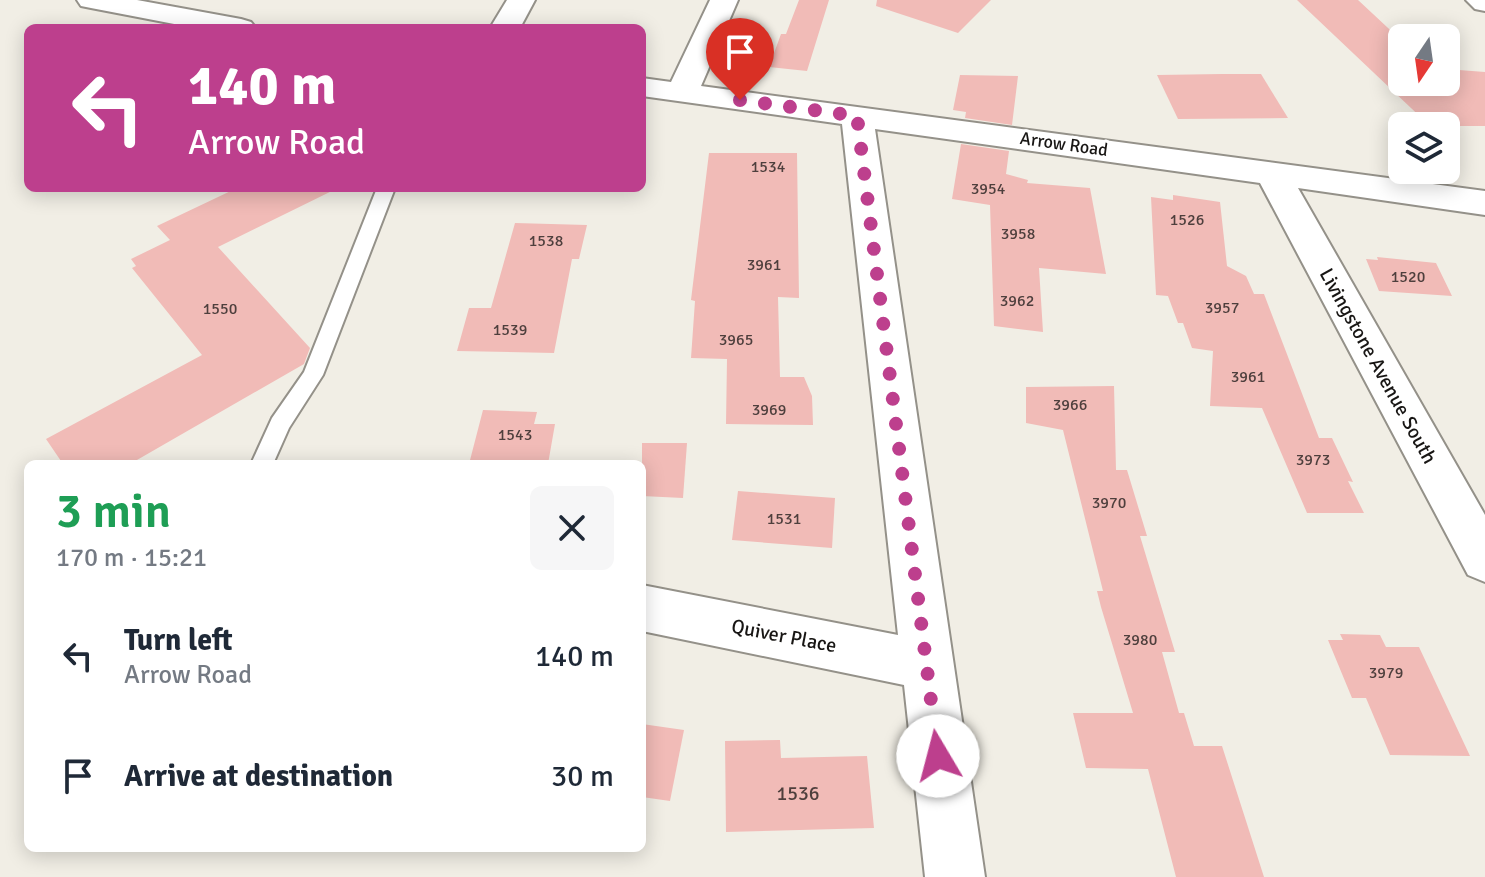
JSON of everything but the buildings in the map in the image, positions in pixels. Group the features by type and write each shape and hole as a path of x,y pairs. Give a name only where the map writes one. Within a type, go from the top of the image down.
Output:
{"street":[{"path":"91,0 217,24"},
{"path":"229,24 241,0"},
{"path":"507,24 521,0"},
{"path":"682,92 724,0"},
{"name":"Arrow Road","path":"646,88 1485,203"},
{"path":"857,116 955,877"},
{"name":"Livingstone Avenue South","path":"1271,172 1485,560"},
{"name":"Quiver Place","path":"646,609 926,665"}],"lane":[{"path":"264,460 280,424 313,375 384,192"}],"route":[{"path":"740,100 857,116 938,756"}]}
